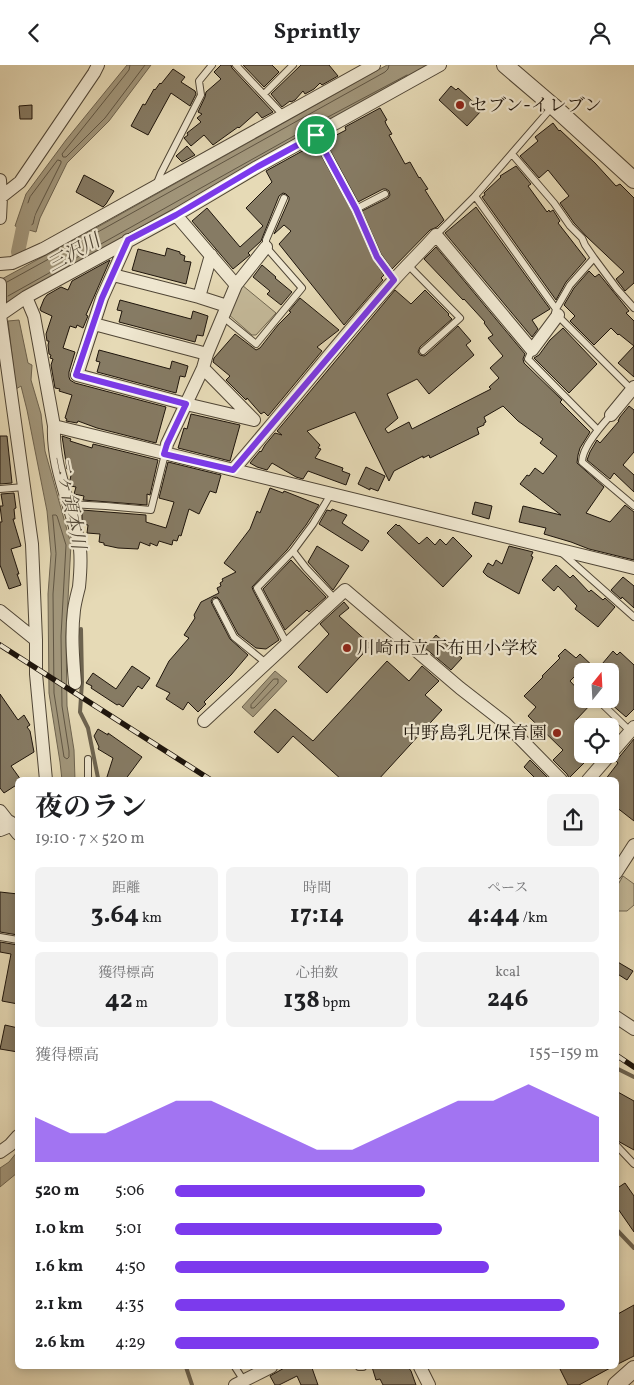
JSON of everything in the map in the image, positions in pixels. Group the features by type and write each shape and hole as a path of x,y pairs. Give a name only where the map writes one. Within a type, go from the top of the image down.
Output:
{"street":[{"path":"1,197 20,182 98,65"},
{"path":"0,264 12,263 43,249 374,65"},
{"path":"0,315 26,297 176,215 257,167 440,65"},
{"path":"505,65 634,180"},
{"path":"0,180 0,218"},
{"path":"176,215 236,285"},
{"path":"233,470 394,280 436,235 532,350 557,312"},
{"path":"128,240 102,298 76,375 254,420"},
{"path":"164,454 203,368 236,285 266,247"},
{"path":"199,297 210,255"},
{"path":"113,275 199,297 225,311"},
{"path":"0,284 0,315 32,543 36,674 46,777"},
{"path":"26,297 34,316 54,426 53,440 61,480 69,504 80,551 79,586 74,610 72,642 75,683"},
{"path":"94,324 207,354"},
{"path":"203,368 254,420 268,429"},
{"path":"611,415 632,394"},
{"path":"54,426 634,568"},
{"path":"204,721 345,589 460,688 505,723 558,777"},
{"path":"0,611 36,640"},
{"path":"591,777 632,729"},
{"path":"0,811 9,829"},
{"path":"619,868 634,845"},
{"path":"619,1019 634,1029"},
{"path":"0,1152 15,1139"},
{"path":"240,1383 267,1369"},
{"path":"421,1369 429,1385"},
{"path":"616,1385 634,1369"}],"lane":[{"path":"157,185 161,173 201,95 199,81 212,65"},
{"path":"236,65 283,115"},
{"path":"264,93 293,65"},
{"path":"436,235 475,196 553,106"},
{"path":"316,135 356,209 377,257 394,280"},
{"path":"512,154 554,203 570,226 582,238 584,245 617,289 634,308"},
{"path":"356,209 385,194"},
{"path":"475,196 557,312 632,394"},
{"path":"225,311 256,344 302,288 266,247 266,240 284,198"},
{"path":"557,312 570,285 594,258"},
{"path":"408,265 460,318 423,351"},
{"path":"532,350 528,359 598,430"},
{"path":"611,415 598,430 582,456 582,462 634,506"},
{"path":"69,504 151,510 164,454"},
{"path":"0,489 24,487"},
{"path":"287,644 257,588 293,551 313,524 331,494"},
{"path":"558,549 634,617"},
{"path":"293,551 335,599"},
{"path":"216,602 234,637 266,663"},
{"path":"607,708 632,729"},
{"path":"88,759 88,777"},
{"path":"0,937 15,940"},
{"path":"619,1148 634,1164"},
{"path":"236,1369 240,1383"}],"shaded area":[{"path":"242,285 276,313 256,335 252,335 228,314"},
{"path":"623,876 634,884 634,905 627,911 619,911 619,883"}],"water":[{"path":"127,65 151,65 109,121 67,163 40,218 36,232 15,226 26,194 66,140"},
{"name":"三沢川","path":"387,65 436,65 0,306 0,280"},
{"path":"19,320 28,363 32,365 31,380 41,414 45,451 71,544 66,636 67,706 74,750 75,777 62,777 49,693 48,594 51,554 47,511 21,386 16,389 8,321"},
{"path":"275,671 287,681 253,717 242,707"},
{"path":"15,1154 15,1175 0,1187 0,1168 9,1162"}],"building":[{"path":"221,65 231,65 273,112 262,118 257,112 239,128 213,145 204,135 191,146 184,138 188,135 187,133 201,122 197,118 202,114 198,112 206,92 221,79 214,72"},
{"path":"243,65 272,65 279,72 264,87"},
{"path":"301,65 329,65 338,76 322,85 320,83 305,94 303,91 295,100 282,107 271,94"},
{"path":"173,69 185,77 181,82 195,91 196,94 190,106 171,93 148,135 131,126 154,89 161,84"},
{"name":"セブン-イレブン","path":"451,86 456,90 458,88 482,110 467,126 439,100"},
{"path":"32,105 32,119 20,119 19,106"},
{"path":"380,108 392,134 389,135 405,164 410,162 428,189 425,190 444,220 437,227 430,230 392,269 381,254 362,211 388,198 390,195 389,191 383,189 358,202 325,141 346,130 345,127"},
{"path":"553,123 616,186 620,184 634,198 634,283 625,291 616,279 624,272 574,223 560,203 569,196 548,170 539,178 520,156 538,141 535,137"},
{"path":"315,144 352,211 373,259 384,275 381,278 383,280 344,325 279,244 291,231 284,225 274,234 289,200 286,194 283,193 279,196 261,241 248,253 250,255 233,269 192,221 207,208 240,247 263,226 246,208 272,182 266,171"},
{"path":"187,146 195,155 182,162 176,156"},
{"path":"516,166 531,184 528,186 547,212 553,210 560,221 558,223 586,259 566,282 556,300 482,197 500,176"},
{"path":"84,175 114,191 103,207 76,192"},
{"path":"476,207 550,309 532,320 538,329 532,337 445,233"},
{"path":"436,247 525,354 524,363 562,400 560,402 590,432 580,448 577,463 604,487 586,513 610,522 625,505 634,512 634,560 589,549 544,534 546,528 519,522 523,506 561,515 520,484 535,468 543,474 557,456 540,443 543,439 518,421 503,406 484,417 486,422 477,428 479,434 430,458 429,455 423,458 423,456 394,471 389,481 355,412 307,431 320,445 318,448 321,449 315,458 343,468 342,471 350,474 346,485 308,471 303,479 272,463 267,470 250,463 275,433 282,435 277,431 395,290 411,304 425,290 452,319 420,347 418,352 420,355 426,355 458,326 471,341 466,345 474,355 429,394 417,379 387,394 398,418 385,429 388,433 409,422 412,429 491,389 489,387 499,378 490,368 503,356 488,338 493,335 485,322 424,259"},
{"path":"167,248 180,252 180,254 185,256 184,261 191,262 186,284 132,270 138,249 165,256"},
{"path":"110,260 86,315 88,316 83,328 77,325 76,328 70,326 63,348 75,352 69,377 75,383 166,407 156,443 97,428 78,421 77,423 66,421 67,419 65,418 72,395 55,388 51,365 53,359 50,358 49,341 47,341 46,334 52,316 40,309 44,299 47,295 61,287 68,290 72,281"},
{"path":"262,265 292,292 281,305 267,294 270,291 253,277"},
{"path":"589,271 595,277 599,274 629,311 626,313 634,321 634,346 611,328 594,345 570,321 575,316 564,305 574,288"},
{"path":"300,298 339,330 317,347 322,351 268,416 264,412 261,414 247,398 246,400 226,380 230,376 213,362 214,358 235,334 256,350 260,348 291,312 289,311"},
{"path":"120,300 191,319 193,311 208,316 203,336 197,335 195,342 119,322 122,311 117,310"},
{"path":"563,328 597,364 569,393 534,358 539,355 550,340"},
{"path":"634,346 634,377 618,363"},
{"path":"99,350 170,369 172,361 188,366 185,377 180,376 176,393 97,372 100,362 96,361"},
{"path":"629,406 634,410 634,452 623,465 634,475 634,492 614,473 610,479 587,460 597,440 600,443"},
{"path":"191,414 240,425 230,461 178,448 184,428 187,429"},
{"path":"0,436 7,436 12,483 0,484"},
{"path":"62,436 71,439 70,441 92,448 93,444 158,460 150,495 147,494 147,505 83,500 84,496 74,494 76,487 71,486 72,471 67,469"},
{"path":"168,462 221,475 216,493 210,491 199,514 189,509 181,536 179,535 177,541 173,540 172,545 159,541 157,546 150,543 150,546 140,542 138,549 118,548 99,542 100,534 87,533 88,525 83,524 82,510 146,515 146,522 166,528 174,502 159,498"},
{"path":"366,467 385,476 378,491 370,488 370,490 358,484"},
{"path":"270,488 283,493 284,491 319,505 287,550 252,587 279,640 266,649 256,648 238,634 220,600 217,597 213,598 212,604 230,639 248,655 204,702 206,704 198,712 188,702 183,710 166,699 170,693 156,686 169,661 189,638 184,635 195,618 194,615 201,602 219,593 217,588 221,586 222,579 236,572 224,563 250,529 257,511 260,513"},
{"path":"14,493 16,508 14,509 15,519 13,519 21,546 11,549 21,585 9,589 0,565 0,522 2,522 0,506 3,506 1,494"},
{"path":"475,502 492,506 489,519 472,514"},
{"path":"332,509 347,515 342,523 369,541 362,551 319,524 327,510 331,511"},
{"path":"396,524 419,544 427,537 435,545 440,539 446,545 453,537 472,556 443,587 387,533"},
{"path":"317,546 349,566 333,590 308,562"},
{"path":"509,546 533,552 531,556 533,557 519,594 483,572 488,563 493,566 496,560 502,564"},
{"path":"291,560 326,597 309,612 307,610 285,630 263,589"},
{"path":"556,565 570,578 573,575 589,592 591,590 603,600 605,598 615,607 598,627 575,609 577,606 558,586 554,591 542,580"},
{"path":"623,577 634,586 634,608 611,590"},
{"path":"344,602 349,608 339,616 371,645 327,693 298,667 329,634 320,624"},
{"path":"436,635 462,658 451,670 425,648"},
{"path":"565,649 576,658 580,654 590,663 574,663 574,677 570,681 574,685 574,708 587,708 578,718 574,718 574,763 584,763 570,777 553,760 563,750 528,716 536,707 524,696 560,658 558,656"},
{"path":"613,651 617,655 620,652 634,665 634,709 626,717 616,708 619,708 619,663 603,663"},
{"path":"387,661 409,681 422,666 439,681 425,695 442,710 381,777 339,777 293,736 278,753 254,732 275,709 313,741"},
{"path":"132,666 150,678 142,689 138,686 123,707 119,704 117,705 86,683 93,673 116,689"},
{"path":"0,694 18,720 24,715 30,725 27,727 30,731 34,752 11,766 19,777 15,777 15,786 4,793 0,788"},
{"path":"98,729 108,735 108,733 142,757 127,777 107,777 113,758 98,749 99,747 94,736"},
{"path":"634,739 634,821 619,809 619,777 607,777 619,763 619,757"},
{"path":"530,760 547,777 534,777 524,767"},
{"path":"0,892 15,894 15,934 0,932"},
{"path":"0,942 15,944 15,1003 2,1001 11,954 0,952"},
{"path":"619,963 633,971 627,980 619,975"},
{"path":"5,1025 15,1027 15,1052 0,1049"},
{"path":"619,1093 634,1101 634,1150 619,1142"},
{"path":"625,1183 634,1196 634,1232 619,1210 619,1187"},
{"path":"634,1305 634,1356 619,1364 619,1313"},
{"path":"282,1369 312,1369 318,1385 301,1385 297,1376 279,1385 275,1385 270,1376"},
{"path":"373,1369 410,1369 416,1385 383,1385 380,1379 376,1380"},
{"path":"560,1369 608,1369 579,1385 568,1385"}],"waterway":[{"name":"二ヶ領本川","path":"18,252 29,210"},
{"path":"81,629 82,682 80,712 88,728 98,777"},
{"path":"619,1070 634,1077"},
{"path":"619,1232 634,1248"},
{"path":"187,1369 192,1385"}],"railway":[{"path":"0,645 206,777"},
{"path":"619,1057 634,1067"}],"place":[{"name":"セブン-イレブン","path":"460,105"},
{"name":"川崎市立下布田小学校","path":"347,648"},
{"name":"中野島乳児保育園","path":"557,733"}],"route":[{"path":"316,135 356,209 377,257 394,280 233,470 164,454 186,404 76,375 102,298 128,240 176,215 316,135"}]}
